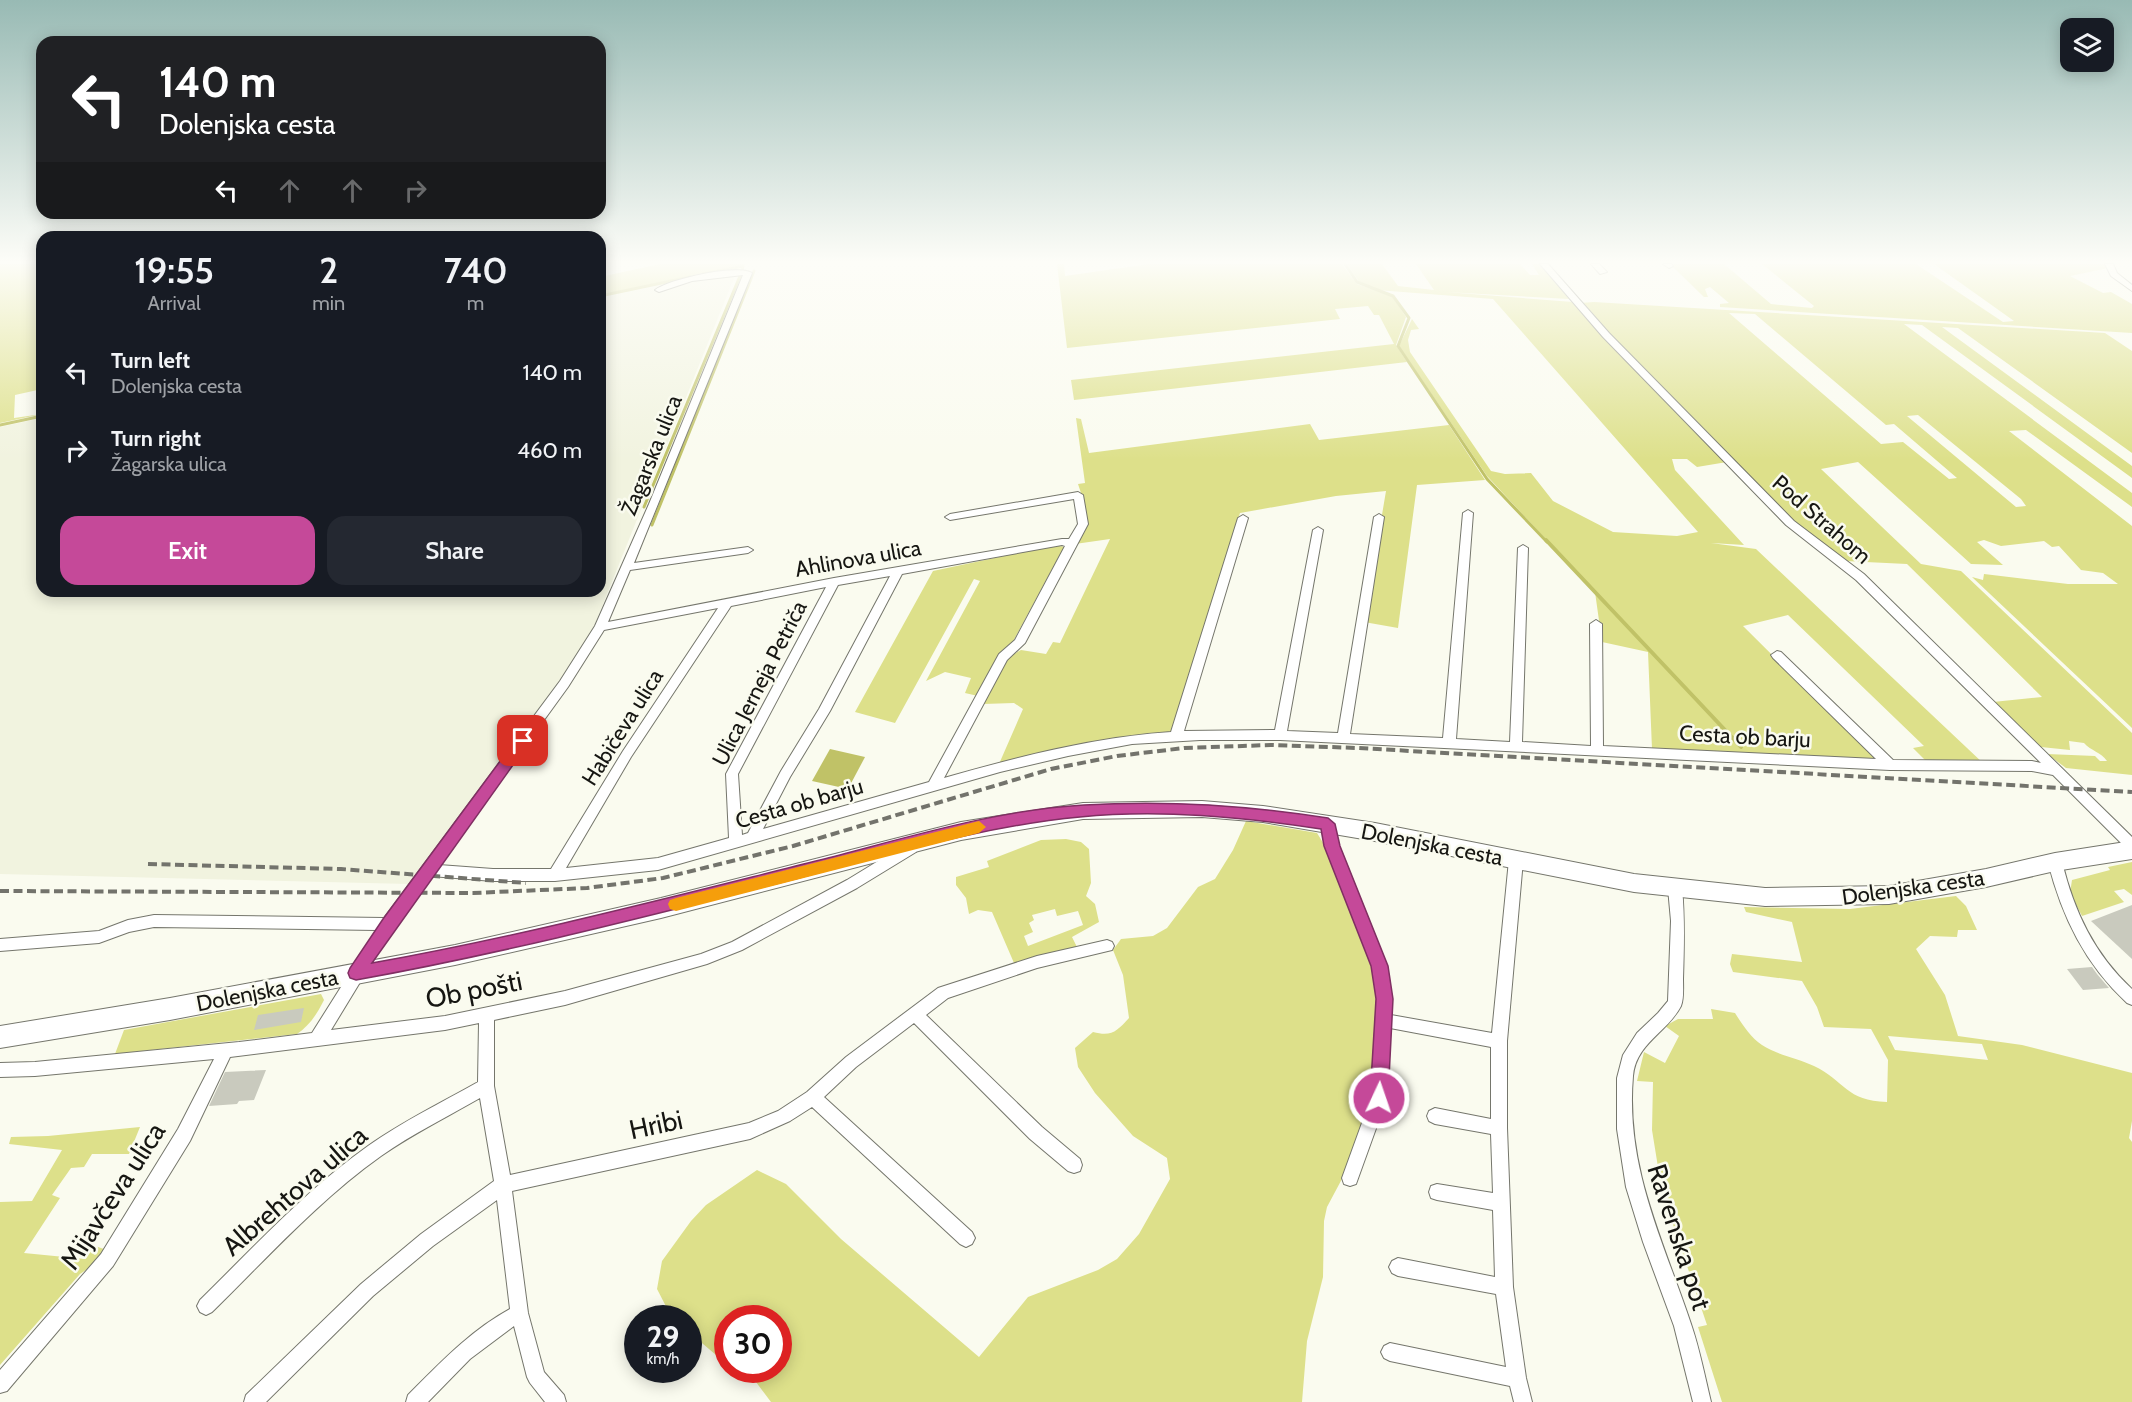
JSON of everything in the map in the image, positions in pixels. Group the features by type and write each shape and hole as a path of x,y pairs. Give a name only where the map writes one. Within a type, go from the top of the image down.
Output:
{"main road":[{"name":"Dolenjska cesta","path":"0,1037 170,1009 455,955 661,908 923,840 980,827 1083,811 1202,809 1328,824 1577,873 1675,888 1765,897 1889,895 1986,878 2055,861 2132,850"}],"street":[{"name":"Žagarska ulica","path":"317,1039 388,924 564,684 600,627 725,329"},
{"name":"Pod Strahom","path":"1601,329 1790,523 1860,577 2132,845"},
{"path":"933,786 1003,657 1019,643 1083,524 1078,495 950,518"},
{"path":"1449,744 1468,513"},
{"path":"1343,738 1378,516"},
{"path":"1176,737 1242,518"},
{"path":"1280,735 1318,530"},
{"name":"Ahlinova ulica","path":"600,627 834,582 1062,542 1072,543"},
{"path":"1516,747 1523,548"},
{"path":"627,567 748,550"},
{"path":"752,838 785,774 824,711 898,571"},
{"name":"Ulica Jerneja Petriča","path":"736,842 732,774 834,582"},
{"name":"Habičeva ulica","path":"555,875 627,754 727,603"},
{"path":"1596,624 1597,748"},
{"name":"Cesta ob barju","path":"1778,655 1890,765"},
{"name":"Cesta ob barju","path":"428,870 493,875 555,875 658,864 933,786 1068,751 1132,739 1280,735 1516,747 1597,748 1890,765 2032,766 2057,771"},
{"path":"1328,824 1332,846 1380,966 1384,999 1379,1098 1350,1178"},
{"name":"Ob pošti","path":"0,1070 35,1069 226,1050 445,1023 565,998 702,960 737,946 852,884 923,840"},
{"path":"1516,860 1499,1041 1498,1128 1504,1287 1517,1378 1523,1402"},
{"path":"2055,861 2062,895 2097,964 2132,998"},
{"name":"Ravenska pot","path":"1675,888 1678,921 1676,1002 1670,1012 1638,1039 1627,1065 1624,1112 1628,1166 1644,1226 1683,1328 1702,1402"},
{"path":"0,945 99,937 128,926 154,921 388,924"},
{"name":"Hribi","path":"503,1185 750,1131 784,1116 813,1097 851,1062 943,993 978,979 1107,946"},
{"path":"914,1013 1036,1133 1074,1165"},
{"path":"488,1014 486,1086 503,1185 519,1313 536,1377 557,1402"},
{"path":"1383,1020 1499,1041"},
{"name":"Mijavčeva ulica","path":"0,1384 107,1260 184,1135 226,1050"},
{"name":"Albrehtova ulica","path":"206,1306 289,1225 362,1161 416,1126 486,1086"},
{"path":"813,1097 966,1238"},
{"path":"1435,1116 1498,1128"},
{"path":"253,1402 367,1290 427,1240 503,1185"},
{"path":"1437,1192 1502,1203"},
{"path":"1398,1267 1504,1287"},
{"path":"415,1402 457,1359 496,1324 519,1313"},
{"path":"1390,1352 1517,1378"}],"shaded area":[{"path":"606,329 713,329 606,597"},
{"path":"36,419 36,597 606,597 593,629 570,668 409,884 0,874 0,427"},
{"path":"830,749 865,757 848,789 812,781"}],"green space":[{"path":"0,329 36,329 36,390 15,395 14,418 36,415 0,423"},
{"path":"1065,329 1242,329 1067,348"},
{"path":"1386,329 1402,329 1396,345 1407,362 1074,400 1071,380 1394,344"},
{"path":"1407,329 1416,329 1411,330 1408,340 1410,352 1491,471 1505,474 1531,473 1553,501 1613,532 1677,536 1698,532 1520,329 1599,329 1727,462 1697,467 1687,459 1672,459 1675,470 1744,545 1711,543 1756,549 1984,764 1927,762 1913,748 1924,746 1788,615 1743,626 1877,759 1652,749 1648,652 1602,642 1595,592 1487,476 1399,346"},
{"path":"1603,329 1748,329 1881,444 1903,442 1949,479 1957,478 1894,424 1886,425 1773,329 1911,329 2132,493 2132,507 2026,430 2009,431 2132,526 2132,728 1972,577 1983,580 1984,574 2068,584 2118,584 2103,573 2081,570 2059,546 2052,547 2044,541 2001,546 1984,540 1977,542 2003,565 1971,564 1858,462 1821,469 1921,564 1961,571 2132,733 2132,775 2066,768 2047,754 2095,756 2100,761 2107,761 2084,743 2069,741 2070,750 2041,747 1993,702 2042,697 1907,564 1845,561 1809,537","holes":["1918,415 2021,499 2026,506 2016,507 1907,416"]},
{"path":"1928,329 1945,329 2132,466 2132,478"},
{"path":"1960,329 2046,329 2105,333 2132,351 2132,453"},
{"path":"2075,329 2132,329 2132,333"},
{"path":"1076,418 1081,419 1089,453 1310,424 1319,440 1449,425 1485,480 1417,485 1398,628 1364,622 1386,491 1336,496 1240,513 1171,732 1102,741 999,764 1023,709 1014,703 983,704 1007,658 1021,650 1046,654 1053,642 1060,643 1110,539 1075,544 1084,502 1078,484 1085,483"},
{"path":"1056,545 1064,547 1009,649 978,696 965,693 971,678 945,672 926,681 980,581 974,579 895,723 855,712 933,571"},
{"path":"1246,821 1317,833 1338,867 1379,971 1373,1101 1359,1147 1327,1207 1324,1221 1323,1277 1307,1341 1302,1402 771,1402 757,1383 792,1383 792,1305 714,1305 714,1353 702,1343 702,1305 665,1305 657,1289 662,1261 691,1221 706,1205 757,1170 786,1184 841,1239 979,1357 1028,1297 1098,1270 1117,1259 1139,1234 1170,1179 1167,1158 1133,1136 1095,1093 1078,1067 1075,1048 1093,1032 1105,1034 1114,1032 1129,1018 1123,975 1113,950 1121,939 1153,936 1167,928 1198,887 1215,879 1233,850"},
{"path":"1066,839 1081,842 1089,849 1091,883 1086,896 1095,904 1099,922 1072,937 1077,947 1014,963 992,912 978,910 969,914 966,898 956,885 956,877 989,867 987,861 1041,840","holes":["1055,909 1057,916 1078,911 1083,925 1028,946 1024,936 1033,932 1029,923 1034,920 1032,915"]},
{"path":"2132,862 2132,895 2124,889 2114,891 2124,902 2082,916 2070,893 2072,880 2110,870 2108,867"},
{"path":"1956,896 1966,906 1977,930 1958,930 1957,937 1930,936 1916,949 1945,995 1958,1036 2022,1045 2132,1073 2132,1121 2129,1138 2132,1142 2132,1402 1722,1402 1698,1327 1707,1325 1662,1192 1652,1130 1653,1082 1637,1081 1644,1052 1665,1063 1679,1036 1665,1026 1678,1019 1713,1019 1711,1009 1735,1013 1750,1035 1762,1045 1814,1066 1854,1094 1873,1101 1887,1102 1888,1060 1871,1029 1824,1027 1817,1007 1802,981 1733,972 1730,964 1732,954 1802,962 1792,922 1746,912 1744,907 1850,909","holes":["1888,1036 1982,1044 1988,1060 1895,1050"]},
{"path":"321,994 324,1000 319,1010 297,1034 115,1054 124,1030"},
{"path":"140,1127 129,1154 92,1154 84,1167 71,1168 52,1195 60,1198 24,1253 85,1259 95,1246 104,1249 92,1266 80,1274 0,1365 0,1202 32,1201 62,1150 9,1144 11,1137 48,1136"}],"building":[{"path":"2132,905 2132,959 2091,921"},
{"path":"2092,967 2109,988 2083,990 2067,969"},
{"path":"304,1008 301,1022 254,1030 258,1015"},
{"path":"266,1070 254,1100 209,1106 225,1072"}],"waterway":[{"path":"644,507 718,329"},
{"path":"652,525 731,329"},
{"path":"1405,329 1398,346 1487,479 1547,542"},
{"path":"0,425 36,417"},
{"path":"1546,540 1741,747"}],"railway":[{"path":"0,891 473,893 587,888 663,878 793,846 1051,769 1117,756 1184,748 1271,745 1358,748 2132,792"},
{"path":"148,864 341,869 526,883"}],"slow traffic":[{"path":"676,904 979,827"}],"route":[{"path":"523,741 388,924 356,973 455,955 557,932 661,908 923,840 1048,815 1083,811 1147,809 1202,809 1263,814 1328,824 1332,846 1368,931 1380,966 1384,999 1379,1098"}]}
